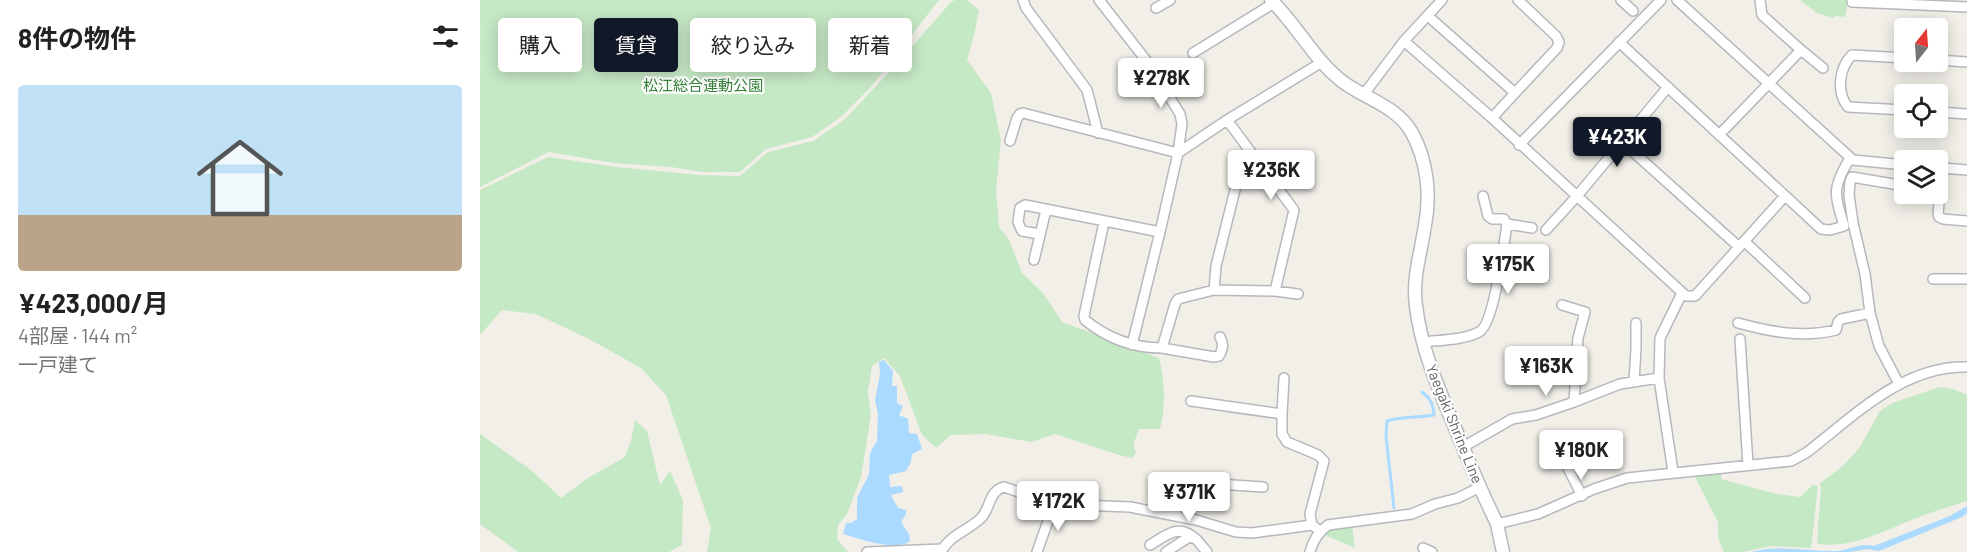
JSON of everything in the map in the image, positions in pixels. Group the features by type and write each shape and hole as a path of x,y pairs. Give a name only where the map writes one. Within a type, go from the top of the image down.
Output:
{"main road":[{"name":"Yaegaki Shrine Line","path":"1272,2 1322,62 1342,81 1392,111 1406,124 1414,137 1428,184 1428,202 1414,285 1416,307 1433,377 1497,524 1503,552"}],"street":[{"path":"1023,0 1026,8 1087,90 1098,133"},
{"path":"1099,0 1149,64 1180,114 1182,124 1178,153 1132,345"},
{"path":"1155,8 1170,0"},
{"path":"1364,94 1404,41 1442,0"},
{"path":"1492,118 1557,48 1559,42 1556,36 1518,0"},
{"path":"1621,0 1633,11"},
{"path":"1519,145 1660,0"},
{"path":"1677,0 1850,158 1857,162 1894,164"},
{"path":"1760,0 1762,15 1822,68"},
{"path":"1842,1 1967,8"},
{"path":"1193,53 1272,2"},
{"path":"1428,16 1515,93"},
{"path":"1404,41 1492,118 1686,296 1695,296 1785,196"},
{"path":"1619,42 1821,229 1830,230 1848,225"},
{"path":"1719,135 1801,50"},
{"path":"1894,57 1852,55 1845,62 1840,82 1843,100 1848,106 1894,109"},
{"path":"1948,61 1967,62"},
{"path":"1010,141 1020,114 1178,153 1322,62"},
{"path":"1546,230 1668,87"},
{"path":"1948,113 1967,114"},
{"path":"1227,120 1294,210 1275,291"},
{"path":"1621,141 1804,298"},
{"path":"1214,290 1216,266 1243,158 1248,149"},
{"path":"1850,158 1836,185 1837,203 1848,225 1865,274 1870,313 1879,346 1899,384"},
{"path":"1948,169 1967,170"},
{"path":"1848,225 1848,195 1852,177 1894,184"},
{"path":"1424,342 1471,335 1485,328 1494,300 1507,224 1504,219 1492,219 1488,216 1483,196"},
{"path":"1939,204 1939,218 1967,221"},
{"path":"1040,234 1022,231 1018,222 1020,208 1025,205 1160,232"},
{"path":"1034,260 1045,214"},
{"path":"1104,222 1084,315 1085,320 1102,334 1132,345 1214,357 1219,356 1222,351 1220,337"},
{"path":"1507,224 1532,228"},
{"path":"1933,279 1967,279"},
{"path":"1162,348 1176,301 1214,290 1275,291 1298,294"},
{"path":"1673,472 1659,378 1660,338 1682,293"},
{"path":"1562,305 1585,312 1578,338 1574,402"},
{"path":"1738,323 1772,332 1812,334 1836,330 1841,319 1870,313"},
{"path":"1634,381 1636,323"},
{"path":"1740,339 1748,465"},
{"path":"1497,524 1538,514 1602,486 1628,478 1780,463 1800,457 1885,391 1948,368 1967,367"},
{"path":"1284,378 1282,434 1287,442 1318,454 1324,462 1310,514 1316,528 1310,552"},
{"path":"1463,447 1512,420 1536,415 1620,384 1659,378"},
{"path":"1191,400 1282,414"},
{"path":"1568,437 1556,444 1582,496"},
{"path":"1176,515 1181,487 1189,481 1263,487"},
{"path":"867,552 942,550 946,543 974,525 983,516 992,495 1001,488 1009,488 1054,504 1130,507 1176,515 1236,532 1252,533 1316,528 1335,522 1412,514 1435,504 1458,498 1480,487"},
{"path":"1037,552 1054,504"},
{"path":"1150,545 1176,531 1187,532 1207,552"},
{"path":"1166,552 1184,539 1189,537 1196,539"},
{"path":"1423,548 1432,552"}],"green space":[{"name":"松江総合運動公園","path":"480,0 939,0 912,34 912,18 828,18 828,72 883,72 842,116 812,137 766,149 740,172 702,172 671,167 614,163 549,152 480,187"},
{"path":"967,0 979,10 967,60 991,93 1001,140 996,189 999,227 1009,240 1022,273 1043,293 1062,322 1159,358 1164,394 1160,429 1139,429 1133,445 1136,453 1132,458 1055,434 1031,442 986,434 951,435 936,448 922,435 900,376 884,358 872,366 868,392 871,415 861,477 847,514 838,525 837,539 848,552 707,552 711,528 666,395 641,368 587,338 536,314 502,310 480,335 480,190 548,157 616,167 701,175 740,176 768,152 813,141 844,120 889,72 912,72 912,47 951,2"},
{"path":"1800,0 1848,0 1845,17 1833,18 1817,13"},
{"path":"1940,387 1967,395 1967,501 1923,515 1854,542 1819,544 1817,542 1821,487 1819,484 1843,466 1860,447 1880,411 1892,403"},
{"path":"635,420 647,431 660,485 670,471 683,500 682,545 669,552 518,552 480,524 480,434 531,470 561,498 588,478 625,457"},
{"path":"1721,471 1721,479 1776,494 1800,497 1813,485 1818,486 1811,548 1770,546 1743,552 1724,552 1718,538 1718,522 1695,477"},
{"path":"1352,526 1355,548 1325,535 1332,529"}],"water":[{"path":"884,360 893,371 892,386 897,386 897,403 903,406 899,415 908,419 909,433 917,434 922,449 912,454 906,471 889,475 890,487 902,486 903,492 891,495 898,508 906,510 901,522 909,534 910,541 896,545 878,544 843,534 846,523 857,519 857,498 869,474 870,453 877,441 878,414 875,400 880,374 879,362"},
{"path":"1967,506 1967,513 1962,517 1879,551 1867,549 1850,552 1751,552 1783,548 1837,551 1860,546 1874,546 1950,516"}],"waterway":[{"path":"1394,508 1386,436 1387,421 1434,415 1431,402 1422,392"}]}
